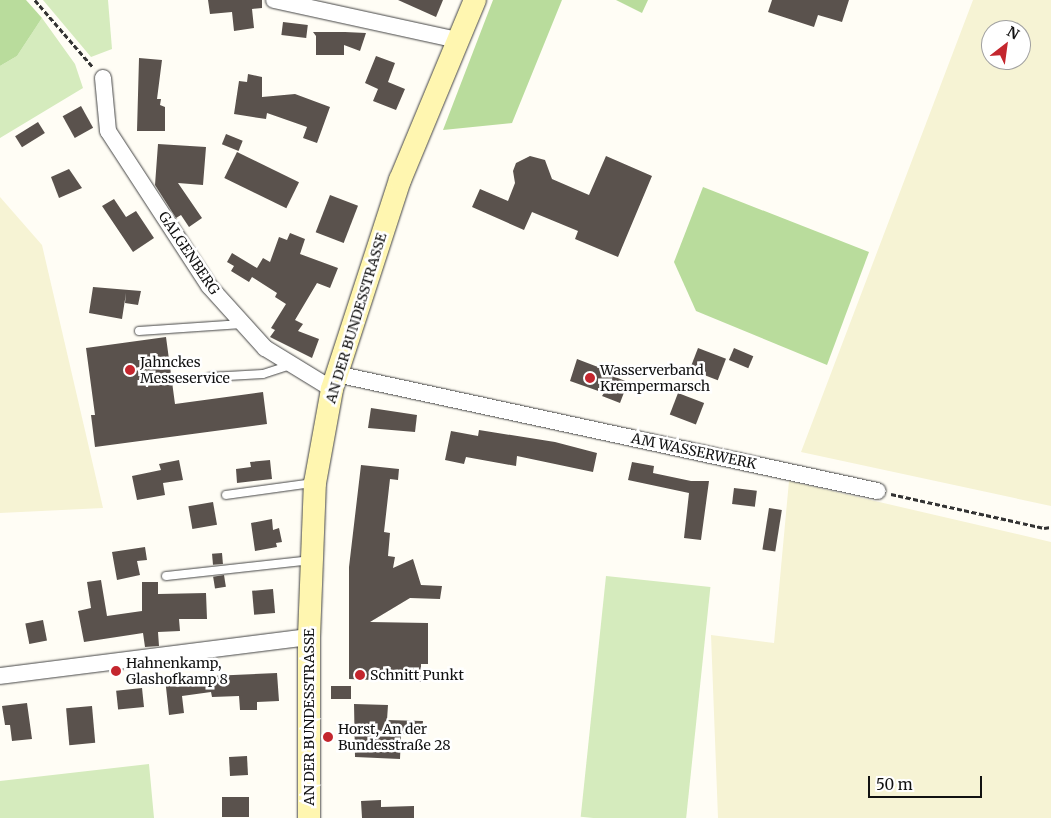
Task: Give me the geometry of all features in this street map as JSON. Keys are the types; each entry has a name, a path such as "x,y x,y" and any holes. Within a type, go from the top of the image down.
{"main road":[{"name":"AN DER BUNDESSTRASSE","path":"309,818 309,637 315,483 334,381 400,180 475,1"}],"street":[{"path":"274,0 458,40"},
{"name":"GALGENBERG","path":"104,78 108,131 209,286 266,348 291,365 334,381"},
{"name":"AM WASSERWERK","path":"334,381 877,491"},
{"path":"0,676 309,637"}],"lane":[{"path":"139,331 244,324"},
{"path":"210,377 263,374 291,365"},
{"path":"226,495 315,483"},
{"path":"166,576 312,560"}],"path":[{"path":"35,0 104,78"},
{"path":"877,491 1044,528 1051,527"}],"shaded area":[{"path":"973,0 1051,0 1051,506 801,452"},
{"path":"0,197 42,245 103,508 0,513"},
{"path":"789,481 1051,542 1051,818 718,818 711,635 774,643"}],"green space":[{"path":"0,0 26,0 42,18 17,56 0,66"},
{"path":"43,0 108,0 112,49 91,57"},
{"path":"493,0 562,0 512,123 443,130"},
{"path":"616,0 648,0 642,13"},
{"path":"42,18 75,64 83,88 0,138 0,66 17,56"},
{"path":"703,187 869,252 827,365 696,311 674,262"},
{"path":"606,576 710,587 686,818 581,817"},
{"path":"149,764 154,818 0,818 0,781"}],"building":[{"path":"208,0 262,0 262,8 252,9 254,28 234,31 232,12 210,14"},
{"path":"398,0 443,0 436,17"},
{"path":"772,0 849,0 842,22 818,15 814,27 768,12"},
{"path":"283,22 308,25 306,38 281,35"},
{"path":"313,32 366,33 360,51 344,45 344,55 316,55 316,36"},
{"path":"376,56 395,63 388,82 405,89 396,110 373,101 378,89 365,83"},
{"path":"139,58 162,60 157,99 161,99 160,105 165,107 165,131 137,131"},
{"path":"248,74 262,77 262,97 295,94 330,107 317,143 303,138 307,127 267,113 266,119 234,114 239,81 247,82"},
{"path":"81,106 93,128 75,138 63,116"},
{"path":"38,122 45,133 22,147 15,136"},
{"path":"226,134 243,141 239,151 222,144"},
{"path":"158,144 206,147 203,185 178,183 202,218 189,227 181,215 176,218 155,185"},
{"path":"237,152 299,182 286,208 224,178"},
{"path":"530,156 545,160 552,179 589,195 606,156 652,176 618,257 575,239 578,231 532,212 524,230 472,207 480,189 508,201 515,183 513,171 516,163"},
{"path":"69,169 82,188 59,198 51,177"},
{"path":"330,195 358,206 344,243 316,232"},
{"path":"114,199 126,217 136,211 154,238 133,252 102,206"},
{"path":"290,233 305,239 300,254 338,268 330,288 317,283 295,320 303,324 298,331 319,339 312,358 270,337 275,330 271,328 286,304 275,297 277,293 252,277 249,282 231,271 234,266 227,262 232,253 257,268 263,258 270,262 279,237 287,240"},
{"path":"93,287 141,291 138,305 125,303 126,293 122,319 89,313"},
{"name":"Jahnckes Messeservice","path":"166,337 175,404 263,392 267,424 95,447 91,415 95,415 86,348"},
{"path":"698,348 726,359 718,380 690,369"},
{"path":"734,348 753,356 748,368 729,360"},
{"name":"Wasserverband Krempermarsch","path":"577,359 611,372 610,375 628,382 620,403 602,396 604,393 570,381"},
{"path":"678,393 704,403 696,425 670,414"},
{"path":"371,408 417,415 415,432 368,428"},
{"path":"479,430 555,442 597,453 593,472 517,456 516,466 466,457 464,464 445,460 451,431 478,436"},
{"path":"179,460 183,480 163,483 165,495 137,500 132,476 161,470 159,464"},
{"path":"270,460 272,479 237,483 236,469 251,467 250,462"},
{"path":"632,462 654,466 653,473 691,481 709,481 701,540 684,538 689,493 628,480"},
{"path":"361,465 399,469 398,480 390,479 384,532 390,533 388,556 395,557 393,568 413,559 421,585 442,586 440,599 410,598 370,622 428,623 428,664 421,664 421,682 349,679 349,567"},
{"path":"734,488 757,491 755,507 732,504"},
{"path":"213,502 217,525 192,529 188,506"},
{"path":"769,508 782,510 775,552 762,549"},
{"path":"272,519 273,530 279,528 282,542 276,543 277,547 255,551 251,523"},
{"path":"145,547 147,560 137,561 140,575 117,580 112,552"},
{"path":"222,553 223,564 213,565 212,554"},
{"path":"224,575 226,587 215,589 213,577"},
{"path":"101,580 107,616 142,611 142,582 158,582 158,594 206,593 207,619 179,619 180,631 158,632 159,646 145,647 143,633 84,642 78,611 91,608 87,582"},
{"path":"273,589 275,613 254,615 252,591"},
{"path":"43,620 47,641 29,644 25,623"},
{"path":"277,673 279,701 257,702 257,710 240,710 239,696 212,697 211,692 182,696 184,713 169,715 165,678"},
{"path":"331,686 351,686 351,699 331,699"},
{"path":"142,688 144,707 118,710 116,691"},
{"path":"27,703 32,739 12,741 10,725 5,725 2,706"},
{"path":"354,704 388,705 387,720 423,721 422,735 401,734 400,759 355,757"},
{"path":"92,706 95,743 69,745 66,708"},
{"path":"247,756 248,775 230,776 229,757"},
{"path":"222,797 249,797 249,817 222,817"},
{"path":"381,800 381,807 414,806 414,818 362,818 361,801"}],"place":[{"name":"Jahnckes Messeservice","path":"130,370"},
{"name":"Wasserverband Krempermarsch","path":"590,378"},
{"name":"Hahnenkamp, Glashofkamp 8","path":"116,671"},
{"name":"Schnitt Punkt","path":"360,675"},
{"name":"Horst, An der Bundesstraße 28","path":"328,737"}]}
